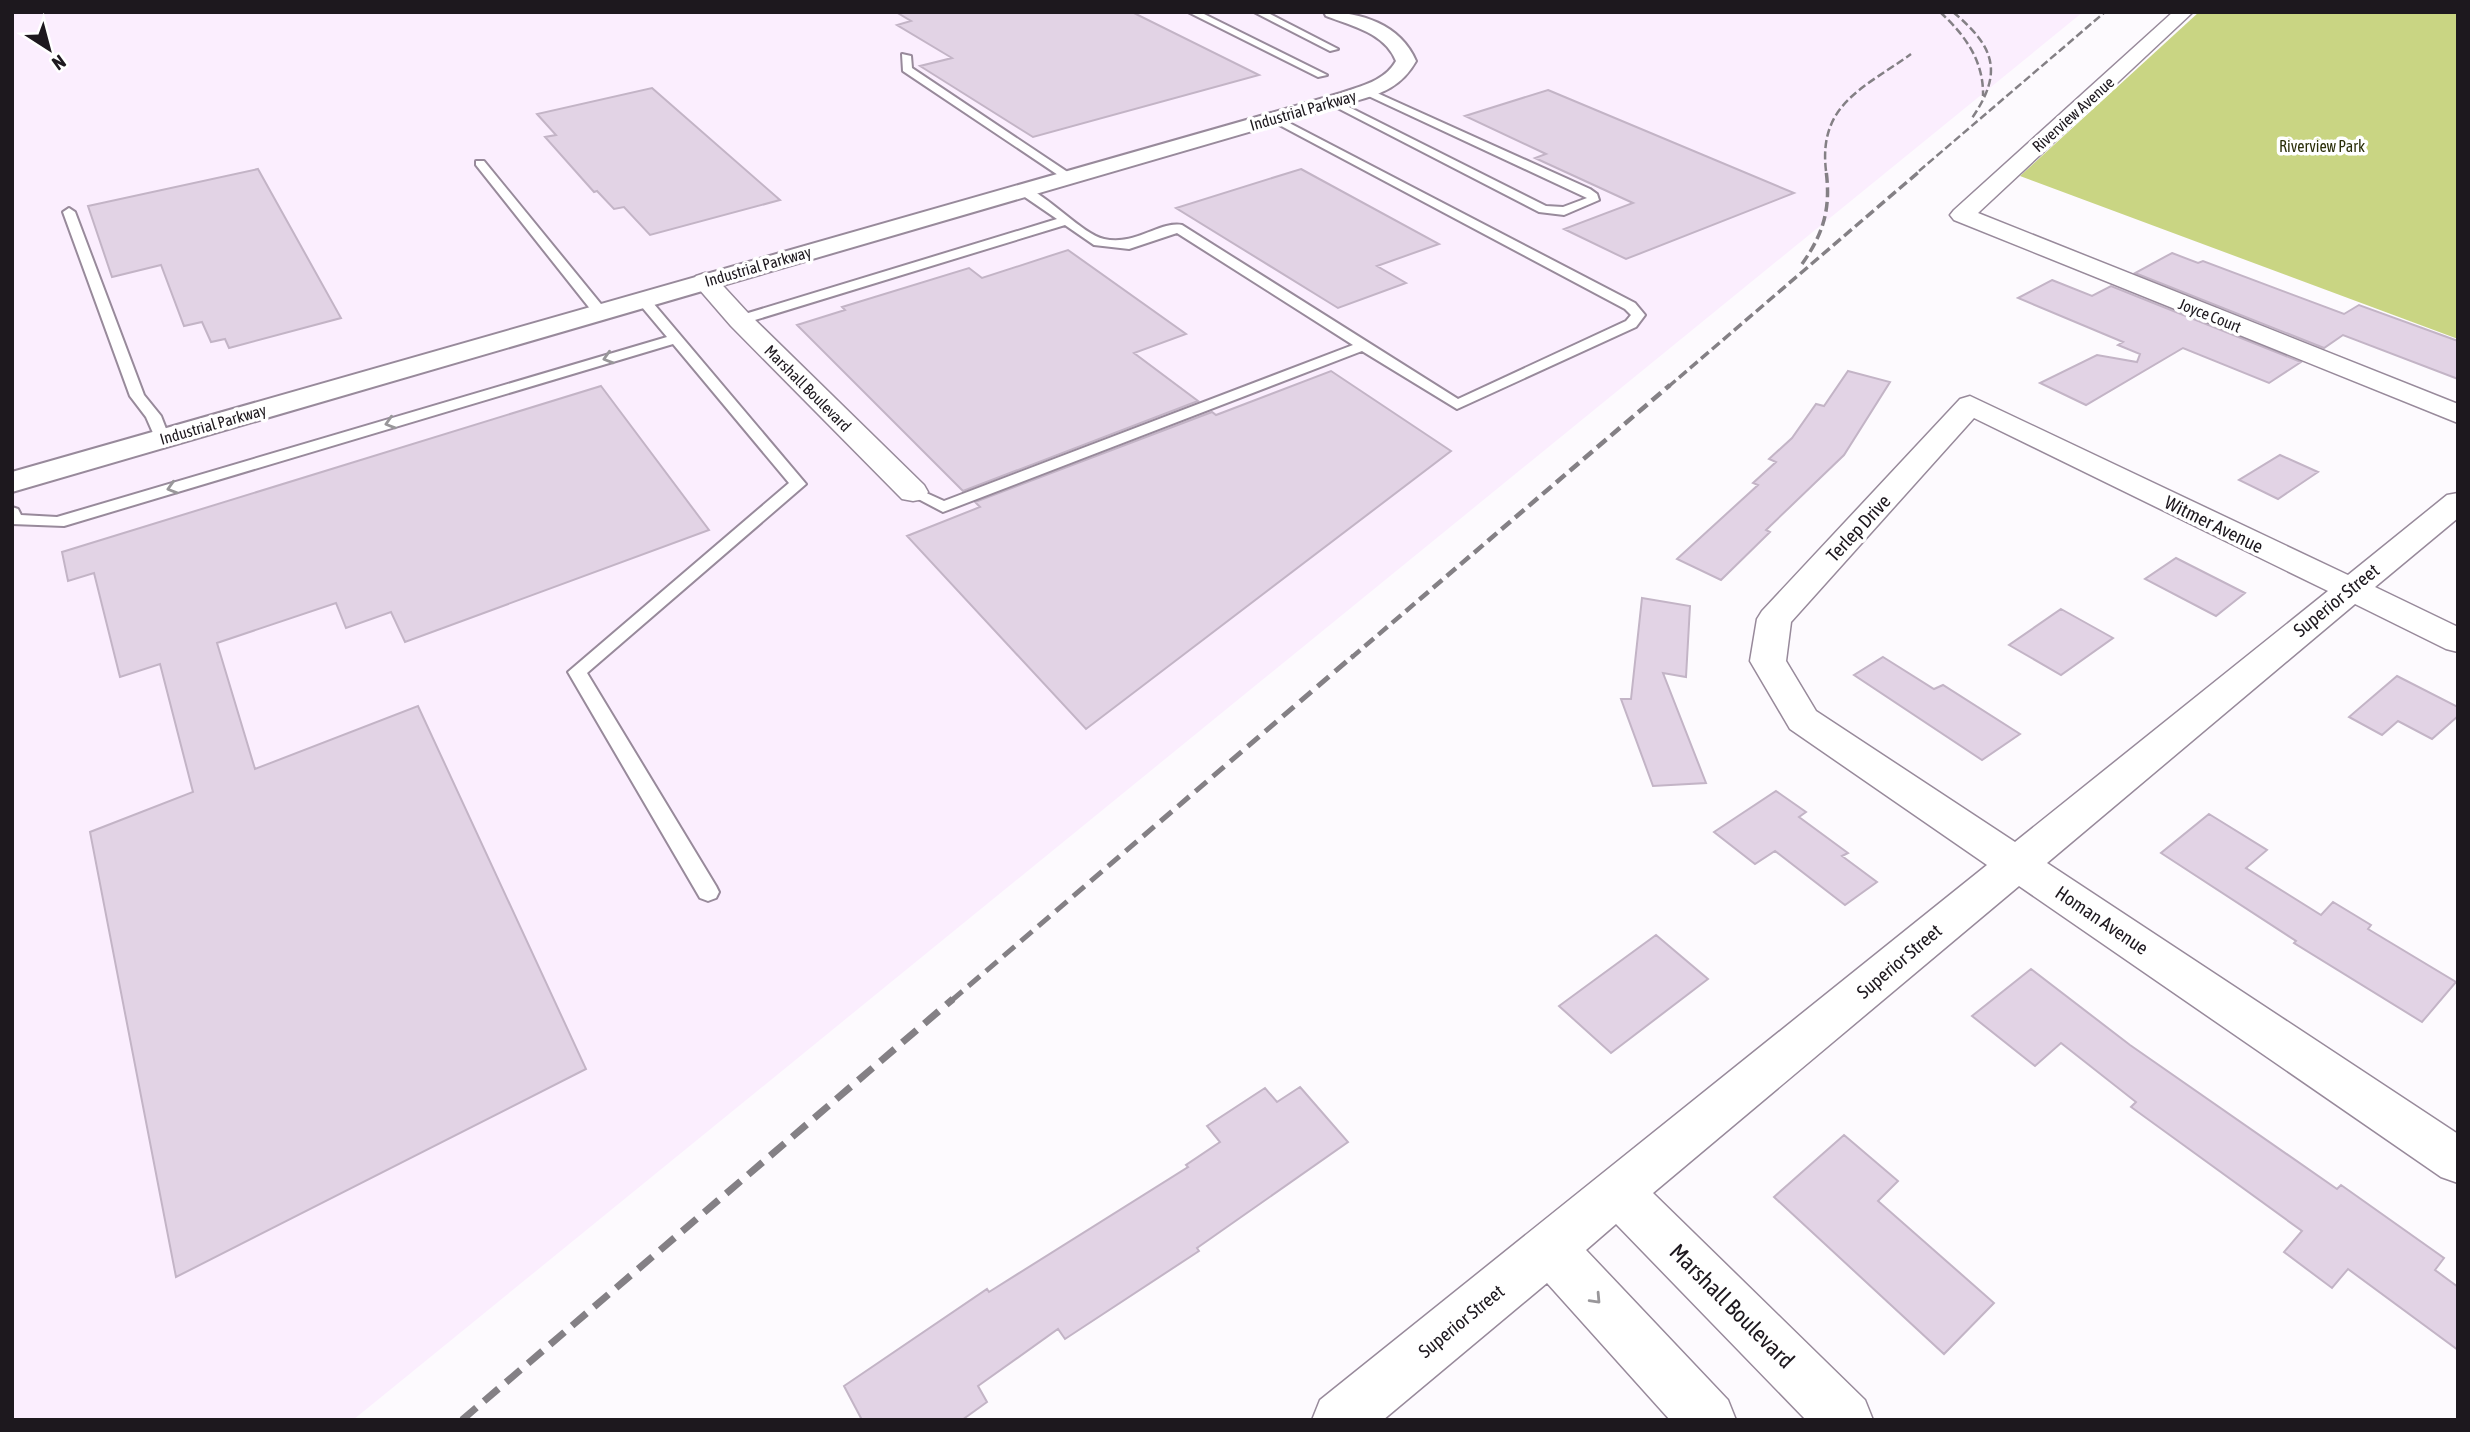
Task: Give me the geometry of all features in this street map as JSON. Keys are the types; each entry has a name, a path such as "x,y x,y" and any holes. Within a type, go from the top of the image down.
{"street":[{"name":"Industrial Parkway","path":"12,482 1331,102 1385,84 1402,71 1406,61 1401,47 1384,34 1333,12"},
{"name":"Riverview Avenue","path":"1962,215 2184,12"},
{"name":"Joyce Court","path":"1962,215 2458,414"},
{"name":"Marshall Boulevard","path":"705,281 740,320 913,492"},
{"name":"Witmer Avenue","path":"1970,405 2458,641"},
{"name":"Terlep Drive","path":"1768,661 1774,619 1970,405"},
{"name":"Superior Street","path":"1340,1420 2458,502"},
{"name":"Homan Avenue","path":"1768,661 1802,720 2458,1161"},
{"name":"Marshall Boulevard","path":"1619,1193 1845,1420"},
{"path":"1549,1249 1708,1420"}],"lane":[{"path":"1192,12 1322,75"},
{"path":"1258,12 1334,49"},
{"path":"906,56 907,69 1068,177"},
{"path":"1331,102 1543,209 1564,211 1593,200 1586,192 1366,91"},
{"path":"1023,190 1098,242 1129,245 1178,229 1457,405 1631,324 1638,315 1630,306 1273,118"},
{"path":"480,163 600,312"},
{"path":"69,212 137,396 153,416 162,439"},
{"path":"740,320 1067,220"},
{"path":"643,300 798,484 577,672 708,892"},
{"path":"12,512 15,520 58,522 674,339"},
{"path":"913,492 943,507 1363,346"}],"shaded area":[{"path":"12,12 2083,12 353,1420 12,1420"}],"green space":[{"name":"Riverview Park","path":"2199,12 2458,12 2458,339 2020,176"}],"building":[{"path":"896,12 1132,12 1259,75 1033,137 920,66 952,58 897,25 911,21"},
{"path":"652,88 780,200 650,235 624,207 614,209 597,191 594,192 545,137 556,135 537,114"},
{"path":"1548,90 1794,193 1626,259 1564,229 1633,203 1535,158 1546,154 1465,116"},
{"path":"258,169 341,318 229,348 225,339 211,342 202,322 184,326 161,265 112,277 88,206"},
{"path":"1301,169 1439,244 1377,266 1406,283 1338,308 1176,208"},
{"path":"1068,250 1186,334 1134,353 1198,401 963,491 797,325 845,310 842,307 969,268 982,278"},
{"path":"2172,253 2198,263 2203,261 2344,314 2359,305 2458,341 2458,379 2343,335 2324,348 2135,273"},
{"path":"2052,280 2092,296 2111,286 2301,362 2269,383 2183,348 2086,405 2040,383 2097,355 2137,362 2140,354 2118,345 2123,342 2018,298"},
{"path":"1331,371 1451,451 1086,729 907,536 980,507 975,502 1212,412 1216,415"},
{"path":"1848,371 1890,382 1844,455 1766,530 1770,532 1721,580 1677,559 1758,485 1753,483 1776,462 1769,459 1792,438 1816,404 1824,406"},
{"path":"601,386 709,530 405,642 391,612 346,628 336,603 217,643 255,769 418,706 586,1069 176,1277 90,832 193,792 160,664 120,677 94,573 68,581 62,552"},
{"path":"2280,455 2318,472 2278,499 2239,480"},
{"path":"2176,558 2245,593 2216,616 2145,579"},
{"path":"1642,598 1690,606 1686,677 1663,673 1706,783 1653,786 1621,699 1631,699"},
{"path":"2061,609 2113,638 2061,675 2009,645"},
{"path":"1883,657 1934,689 1943,685 2020,734 1982,760 1854,675"},
{"path":"2397,676 2458,707 2458,716 2432,739 2398,721 2382,735 2349,717"},
{"path":"1776,791 1806,812 1799,817 1848,853 1842,856 1877,882 1845,905 1775,851 1755,864 1714,832"},
{"path":"2209,814 2267,850 2246,868 2321,915 2333,902 2371,925 2368,929 2456,982 2422,1022 2294,943 2296,941 2161,853"},
{"path":"1656,935 1708,979 1611,1053 1559,1006"},
{"path":"2031,969 2130,1045 2337,1189 2341,1185 2444,1258 2435,1270 2458,1287 2458,1350 2348,1269 2332,1288 2284,1252 2302,1231 2131,1107 2136,1102 2061,1043 2035,1066 1972,1016"},
{"path":"1300,1087 1348,1142 1197,1248 1199,1251 1065,1339 1058,1329 978,1386 987,1402 962,1420 862,1420 844,1386 987,1289 989,1292 1188,1167 1186,1165 1220,1142 1207,1126 1265,1088 1277,1102"},
{"path":"1844,1135 1898,1181 1878,1201 1994,1303 1944,1354 1774,1197"}],"railway":[{"path":"1940,12 1965,39 1971,50 1980,71 1983,96"},
{"path":"1953,12 1978,36 1990,61 1988,87 1972,118"},
{"path":"1919,171 2105,12"},
{"path":"1826,171 1825,148 1829,129 1837,114 1861,88 1911,54"},
{"path":"1802,264 1816,242 1824,220 1826,170"},
{"path":"1668,387 1921,170"},
{"path":"1351,658 1670,385"},
{"path":"951,1001 1353,656"},
{"path":"462,1420 953,999"}]}
